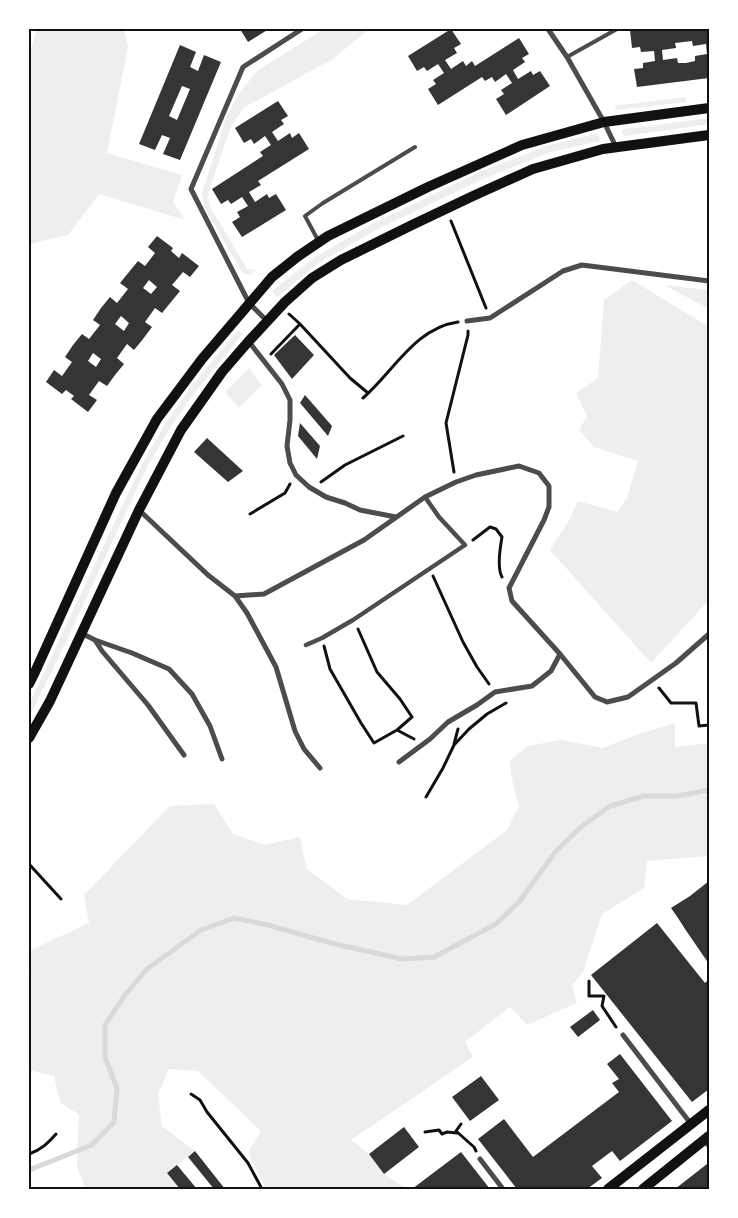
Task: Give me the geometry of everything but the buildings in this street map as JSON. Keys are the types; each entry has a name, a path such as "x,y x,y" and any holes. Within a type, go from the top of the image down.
{"main road":[{"path":"29,684 116,493 157,420 202,359 272,277 328,236 428,187 522,146 604,122 709,108"},
{"path":"29,738 50,701 139,510 181,430 222,372 285,302 312,278 341,260 447,208 533,169 603,149 709,135"},
{"path":"608,1189 709,1110"},
{"path":"643,1189 708,1141"}],"street":[{"path":"267,321 249,303 191,189 243,67 302,29"},
{"path":"548,29 567,57 617,148"},
{"path":"467,321 490,318 563,271 582,265 709,281"},
{"path":"248,342 282,384 290,400 287,446 290,463 296,475 326,497 346,503 360,510 396,517"},
{"path":"235,596 264,594 364,540 425,497 456,482 476,475 519,466 539,473 549,486 549,507 509,588 512,601 560,654 595,697 607,702 628,697 676,663 709,634"},
{"path":"306,645 353,620 465,545 439,517 425,497"},
{"path":"139,510 208,575 235,596 247,613 276,667 295,731 304,749 320,768"},
{"path":"81,633 169,669 192,694 210,726 222,759"},
{"path":"95,640 102,651 148,705 184,755"},
{"path":"399,762 448,722 495,692 532,686 552,671 560,654"},
{"path":"622,1036 691,1124"},
{"path":"480,1159 503,1189"}],"lane":[{"path":"567,57 618,29"},
{"path":"319,242 304,216 415,147"}],"path":[{"path":"447,208 452,225 490,318"},
{"path":"363,398 414,344 433,330 447,324 467,321 468,335 446,423 456,482"},
{"path":"300,324 350,378 368,393"},
{"path":"313,489 345,465 402,436"},
{"path":"250,514 285,493 296,475"},
{"path":"465,545 490,527 496,529 502,537 500,572 509,588"},
{"path":"430,569 463,642 477,667 495,692"},
{"path":"322,638 330,669 374,743 397,730 412,717 400,699 377,672 353,620"},
{"path":"652,680 671,703 696,703 699,726 709,725"},
{"path":"426,797 454,745 487,714 510,700"},
{"path":"397,730 423,744"},
{"path":"29,864 61,899"},
{"path":"589,981 589,996 604,996 602,1006 622,1036"},
{"path":"190,1094 200,1100 207,1112 248,1163 262,1189"},
{"path":"458,1133 456,1131 461,1124"},
{"path":"425,1132 439,1130 442,1134 447,1132 458,1133 474,1147 480,1159"},
{"path":"29,1154 42,1148 56,1134"}],"shaded area":[{"path":"37,29 124,29 128,47 107,153 182,175 173,202 185,220 99,194 68,235 29,244 29,55"},
{"path":"324,29 369,29 333,59 243,108 230,129 207,197 211,208 247,269 257,270 248,275 242,272 205,209 202,193 226,118 238,95 257,71"},
{"path":"685,97 687,102 617,110 614,106"},
{"path":"709,118 709,124 626,136 622,132 625,129"},
{"path":"598,133 600,141 551,152 485,178 376,230 319,263 277,297 272,291 315,257 372,224 482,171 549,145"},
{"path":"632,280 709,327 709,600 651,663 550,550 568,522 578,501 617,512 627,498 638,461 594,447 579,430 587,416 576,393 598,378 604,300"},
{"path":"664,285 709,290 709,309"},
{"path":"238,330 243,334 195,392 172,425 147,467 29,718 29,704 142,464 167,421 190,388"},
{"path":"249,368 262,385 239,408 225,392"},
{"path":"675,723 675,747 709,743 709,856 647,861 644,888 602,914 583,972 572,985 577,1003 527,1025 510,1007 465,1042 473,1057 351,1140 369,1154 384,1174 407,1189 266,1189 248,1153 261,1131 198,1071 169,1069 158,1094 162,1126 195,1151 167,1173 180,1189 86,1189 77,1167 79,1115 60,1102 54,1076 29,1070 29,972 32,970 29,964 29,951 89,923 84,895 170,806 214,804 233,834 265,845 300,837 306,868 347,899 407,905 507,830 519,807 512,780 510,760 528,746 561,740 603,748"}],"waterway":[{"path":"29,1170 92,1145 114,1122 117,1088 105,1057 105,1025 125,995 147,969 201,930 234,918 402,959 434,957 496,924 519,902 556,851 581,827 610,806 644,796 677,796 709,790"}]}
